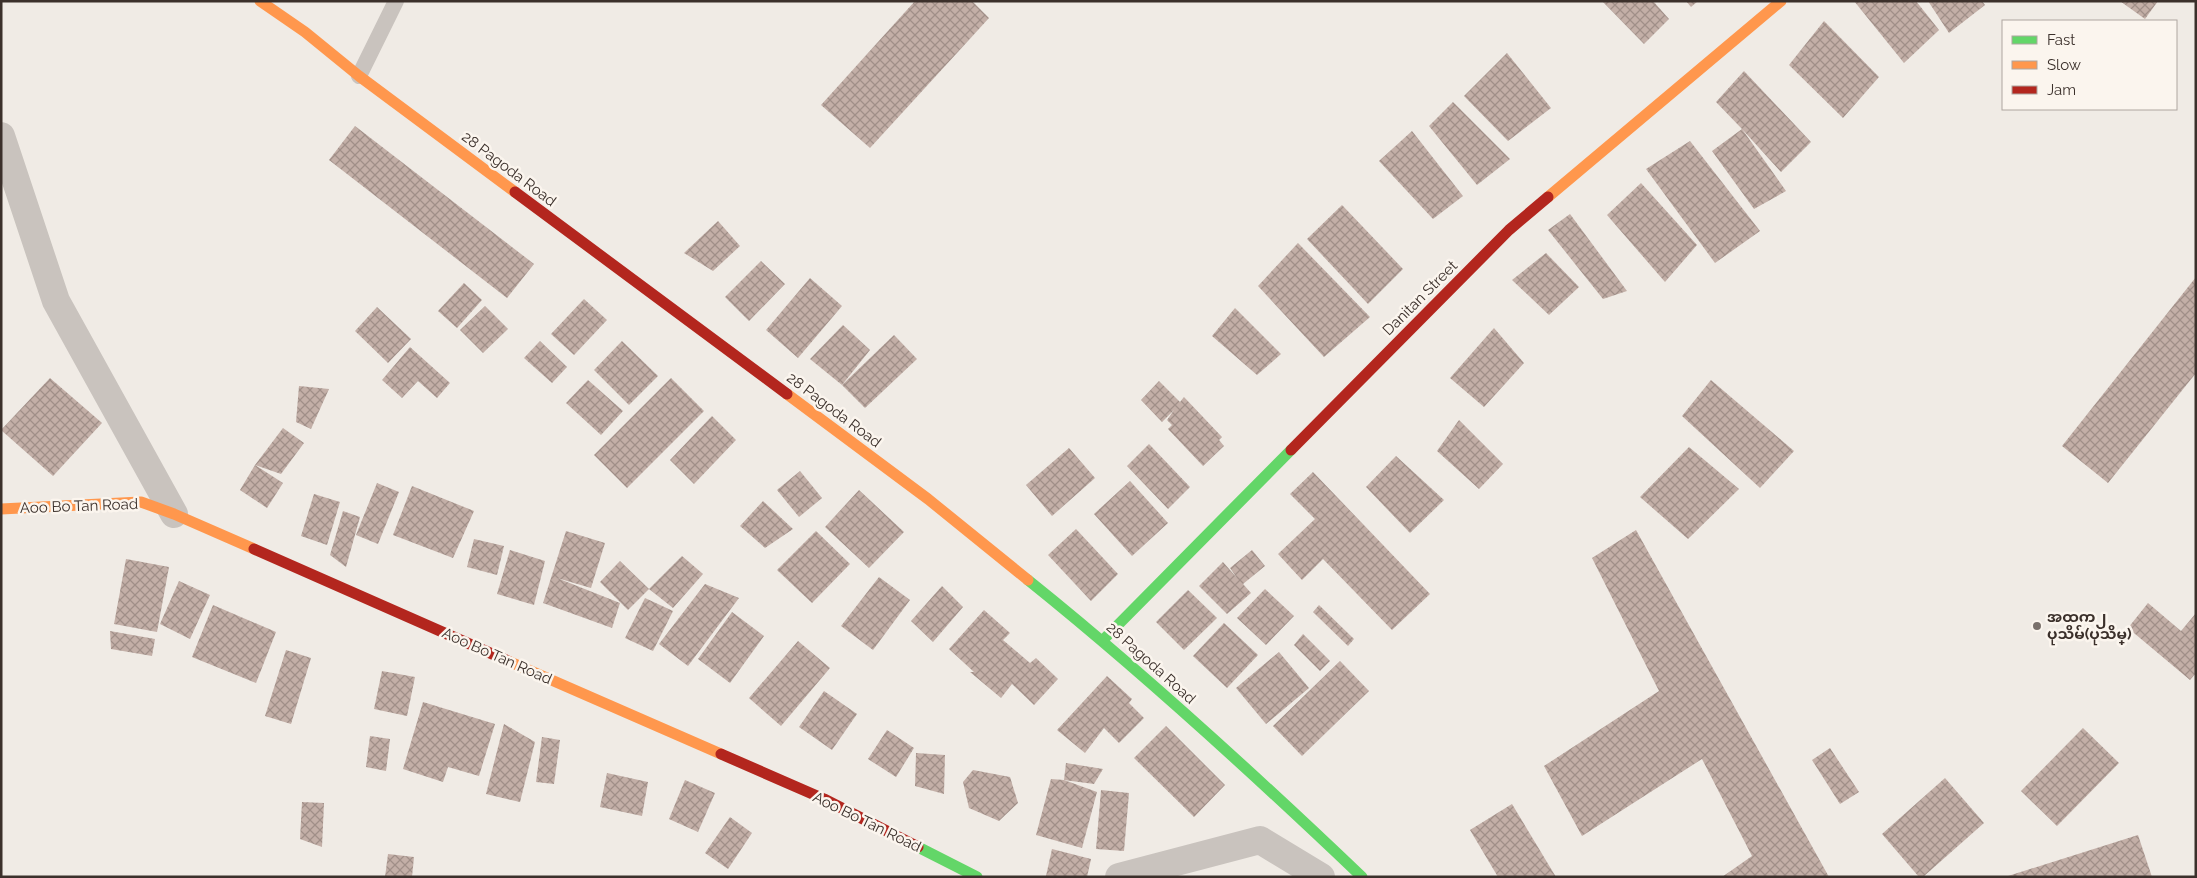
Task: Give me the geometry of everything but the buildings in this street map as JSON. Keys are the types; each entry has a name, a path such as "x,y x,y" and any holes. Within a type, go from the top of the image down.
{"street":[{"name":"28 Pagoda Road","path":"260,1 305,32 359,76 928,499 1103,640 1276,796 1362,877"},
{"name":"Danitan Street","path":"1103,640 1509,230 1781,1"},
{"path":"1,136 56,301 174,514"},
{"name":"Aoo Bo Tan Road","path":"1,509 141,502 174,514 824,799 977,877"},
{"path":"1119,877 1260,840 1321,877"}],"lane":[{"path":"359,76 396,1"}],"traffic: fast":[{"path":"1103,640 1291,450"},
{"path":"1028,580 1114,651 1198,725 1362,877"},
{"path":"918,847 977,877"}],"traffic: slow":[{"path":"260,1 305,32 359,76 515,192"},
{"path":"1548,197 1781,1"},
{"path":"787,394 928,499 1028,580"},
{"path":"1,509 141,502 174,514 254,549"},
{"path":"508,661 721,754"}],"traffic: jam":[{"path":"515,192 787,394"},
{"path":"1291,450 1509,230 1548,197"},
{"path":"254,549 508,661"},
{"path":"721,754 824,799 918,847"}],"place":[{"name":"အထက၂ ပုသိမ်(ပုသိမ္)","path":"2037,626"}]}
